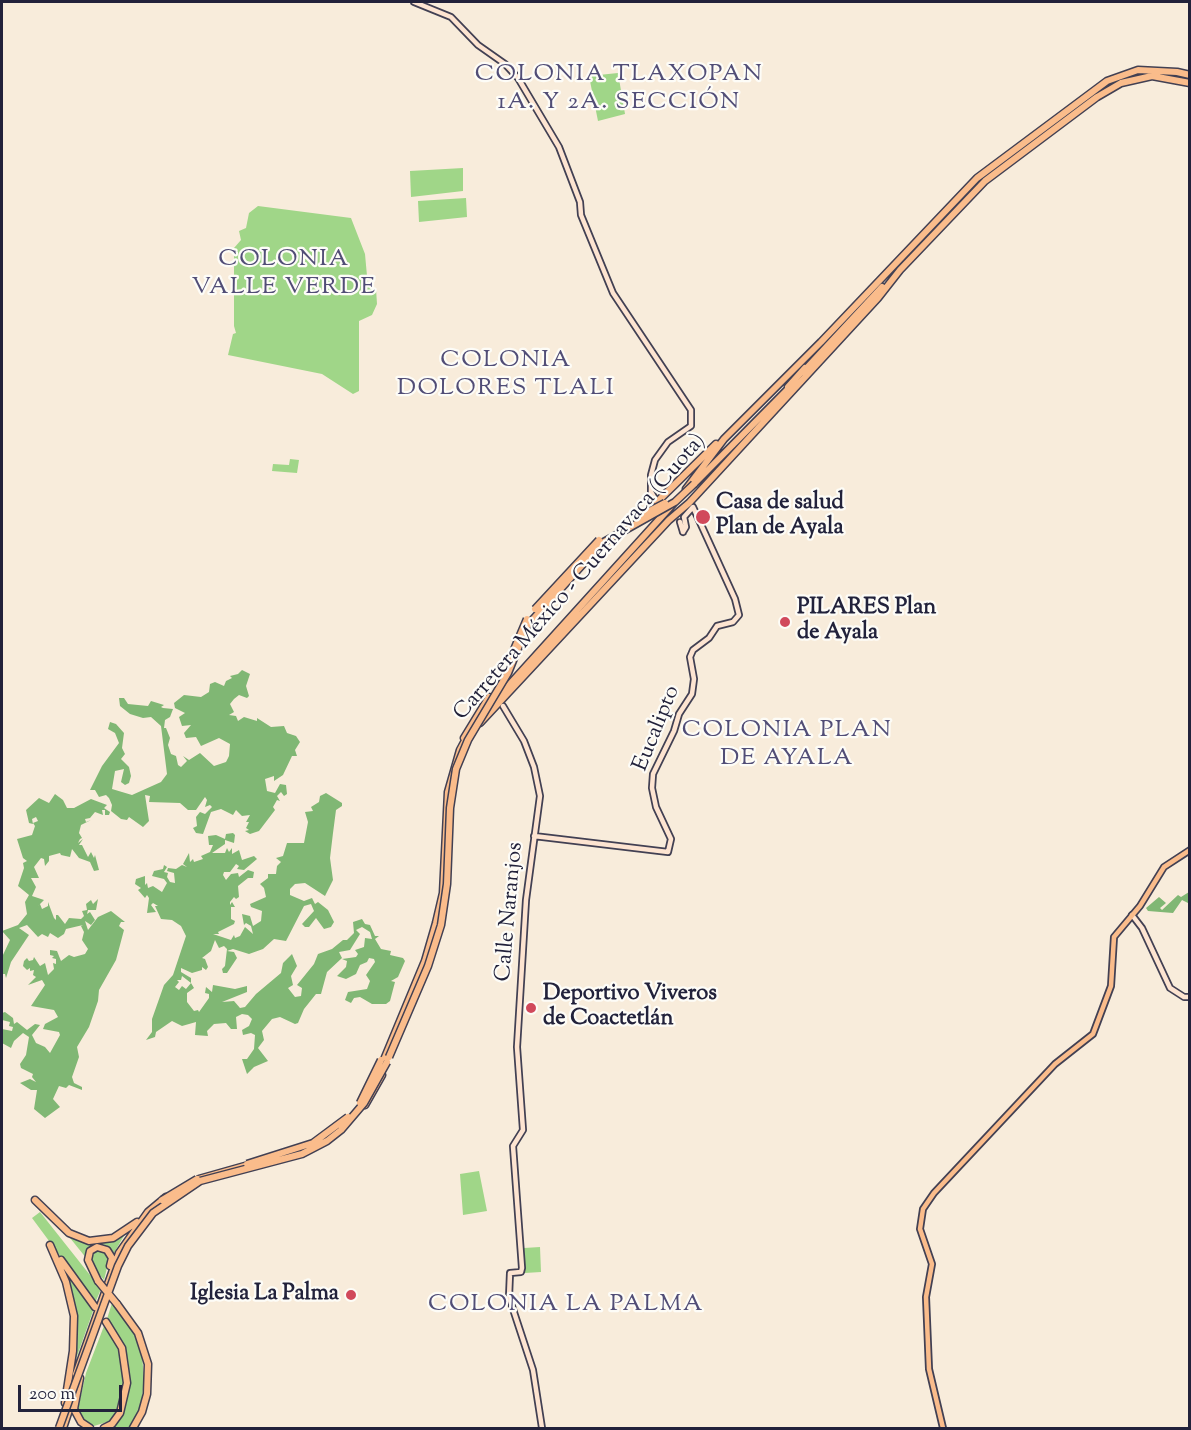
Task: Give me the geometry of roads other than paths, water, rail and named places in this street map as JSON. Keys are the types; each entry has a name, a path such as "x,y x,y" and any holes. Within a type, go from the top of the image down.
{"highway":[{"name":"Carretera México - Cuernavaca (Cuota)","path":"59,1428 65,1403 108,1284 126,1241 148,1212 178,1189 198,1179 305,1148 332,1131 362,1103 374,1083 391,1044 431,943 443,892 448,792 460,750 466,737 501,693 683,493 724,439 821,342 965,189 1107,81 1138,70 1190,75"},
{"name":"Carretera México - Cuernavaca (Cuota)","path":"59,1428 125,1255 138,1232 155,1213 173,1198 199,1183 314,1149 345,1127 372,1096 404,1027 436,946 447,894 453,789 465,751 475,730 669,520 689,503 878,298 900,270 985,181 1105,91 1128,80 1152,76 1190,83"},
{"path":"674,500 789,388 900,270"},
{"path":"59,1428 118,1266 128,1246 153,1213 169,1200 200,1182 296,1156 316,1148 341,1130 373,1090 436,943 447,884 452,788 456,769 468,740 508,673 533,617 602,543 674,500 725,451 812,359 821,342"},
{"path":"742,421 754,421"},
{"path":"658,503 724,439"},
{"path":"35,1200 69,1233 89,1241 105,1240 119,1235 148,1212"},
{"path":"65,1403 74,1351 74,1316 66,1282 50,1245 95,1307"},
{"path":"108,1284 112,1258 107,1250 99,1246 92,1249 88,1256 98,1281 138,1333 148,1364 147,1394 142,1412 133,1428"},
{"path":"104,1428 112,1424 120,1413 127,1383 122,1348 106,1322"},
{"path":"80,1378 74,1409 81,1422 90,1428"}],"main road":[{"path":"943,1428 927,1357 926,1297 932,1264 920,1229 923,1209 934,1193 1055,1064 1093,1034 1111,986 1112,941 1140,906 1164,867 1190,850"}],"street":[{"path":"414,2 428,10 451,17 477,45 505,64 518,78 559,147 580,202 585,225 613,293 691,410 691,426 668,442 655,460 651,475 651,492 658,503"},
{"name":"Eucalipto","path":"534,836 666,853 671,839 656,807 652,778 679,714 692,694 694,679 690,657 693,650 709,638 717,626 733,622 739,615 732,592 693,507 684,517 686,527 683,532 680,522"},
{"name":"Calle Naranjos","path":"503,706 521,735 536,773 540,801 526,900 517,1047 523,1130 513,1146 522,1268 521,1272 510,1273 509,1297 533,1370 542,1428"},
{"path":"1132,915 1142,928 1170,988 1184,997 1190,997"}],"place":[{"name":"Casa de salud Plan de Ayala","path":"703,517"},
{"name":"PILARES Plan de Ayala","path":"785,622"},
{"name":"Deportivo Viveros de Coactetlán","path":"531,1008"},
{"name":"Iglesia La Palma","path":"351,1295"}],"district":[{"name":"COLONIA TLAXOPAN 1A. Y 2A. SECCIÓN","path":"619,90"},
{"name":"COLONIA VALLE VERDE","path":"284,275"},
{"name":"COLONIA DOLORES TLALI","path":"506,376"},
{"name":"COLONIA PLAN DE AYALA","path":"787,746"},
{"name":"COLONIA LA PALMA","path":"566,1306"}]}
